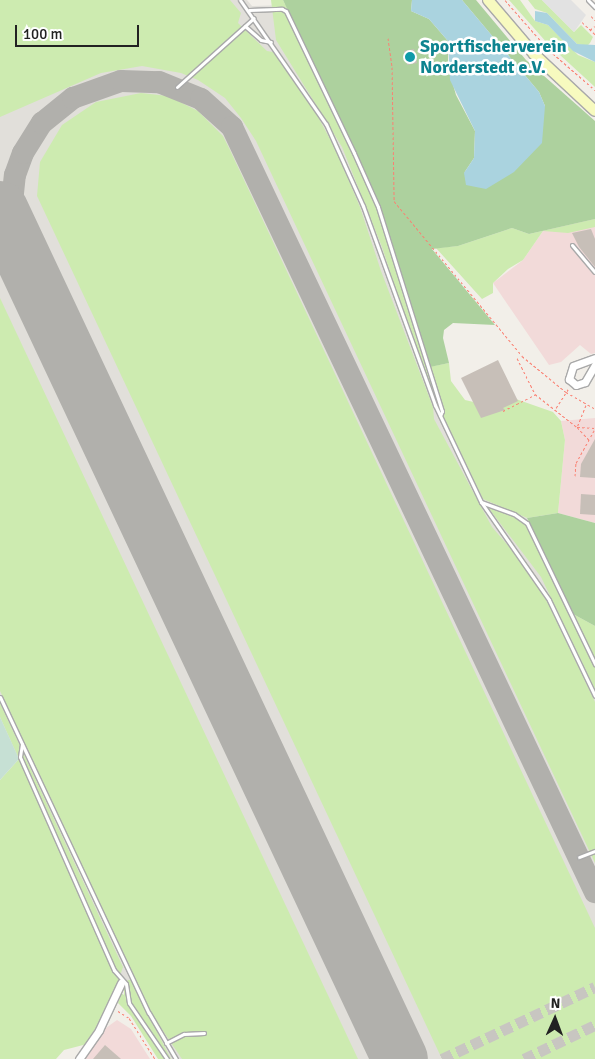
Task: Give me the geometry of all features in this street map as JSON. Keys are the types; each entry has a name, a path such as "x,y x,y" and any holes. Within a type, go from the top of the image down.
{"main road":[{"path":"488,0 534,54 595,111"},
{"path":"580,97 595,106"}],"street":[{"path":"595,358 573,366 569,379 576,385 586,382 595,365"},
{"path":"79,1059 110,1007 122,982"}],"lane":[{"path":"240,0 318,110 352,177 440,417 481,502 549,600 595,696"},
{"path":"245,6 246,0"},
{"path":"588,0 595,7"},
{"path":"248,10 282,9 286,12 354,153 378,207 442,411 440,417"},
{"path":"177,87 254,18"},
{"path":"245,26 261,40 271,42"},
{"path":"572,245 595,272"},
{"path":"481,502 514,514 527,523 595,664"},
{"path":"0,697 130,973 176,1059"},
{"path":"22,743 20,756 114,970 122,982 129,1003 167,1059"},
{"path":"579,857 595,851"},
{"path":"122,982 130,973"},
{"path":"166,1043 184,1034 204,1033"}],"path":[{"path":"505,0 549,50 595,90"},
{"path":"591,16 595,20"},
{"path":"582,22 595,34"},
{"path":"590,30 595,26"},
{"path":"388,38 392,67 392,194 398,207 522,356 566,392 595,409"},
{"path":"517,358 535,394 556,409 591,441"},
{"path":"556,409 569,388"},
{"path":"503,411 535,394"},
{"path":"577,427 587,404"},
{"path":"575,476 576,463 591,441 595,428 577,427"},
{"path":"110,1007 128,1018 155,1059"}],"shaded area":[{"path":"0,0 247,0 252,6 286,5 487,500 527,518 595,661 595,1059 165,1059 124,998 124,985 117,980 0,717"},
{"path":"542,0 571,0 586,15 574,32"},
{"path":"595,219 595,353 591,354 580,345 561,362 549,365 493,283 523,260 543,231"},
{"path":"595,418 595,523 558,513 565,440 561,421"},
{"path":"117,1020 131,1029 150,1059 82,1059 103,1030"}],"green space":[{"path":"0,0 230,0 241,13 238,23 267,51 273,52 311,104 336,150 360,207 381,271 433,407 434,419 492,527 524,564 547,601 595,702 595,863 256,141 241,118 225,98 198,80 181,73 142,66 101,73 0,117"},
{"path":"271,0 283,0 380,207 429,367 449,363 451,381 465,400 478,403 513,398 553,412 561,421 565,440 558,513 527,518 483,499 437,404 413,342 382,247 342,147 276,40"},
{"path":"283,0 412,0 411,11 429,19 448,41 448,67 456,95 475,131 474,158 464,173 545,106 539,92 462,0 476,0 526,60 595,121 595,219 529,234 512,228 458,246 432,249 495,325 453,323 444,330 443,338 449,363 430,367 380,207"},
{"path":"509,0 520,0 535,21 548,25 578,55 595,62 595,87 548,44"},
{"path":"528,0 542,0 574,32 581,25 593,37 590,43 587,46 577,44 547,13 535,9"},
{"path":"141,93 168,96 198,111 223,136 229,148 595,928 595,1059 442,1059 37,196 40,162 62,125 96,102"},
{"path":"595,219 595,227 568,233 543,231 523,260 508,269 493,283 493,293 482,299 436,248 458,246 512,228 529,234"},
{"path":"0,298 358,1059 182,1059 151,1013 0,691"},
{"path":"487,506 514,515 526,524 595,667 595,689 541,577"},
{"path":"558,513 595,523 595,626 573,614 527,518"},
{"path":"573,614 595,626 595,661"},
{"path":"0,703 123,967 109,1007 87,1044 64,1050 56,1059 0,1059 0,780 19,759 0,717"},
{"path":"0,717 19,759 0,780"},
{"path":"128,980 131,980 171,1059 158,1059 131,1016 118,1003 120,992 124,995 124,985"}],"water":[{"path":"412,0 462,0 539,92 545,106 542,143 514,172 486,189 466,185 464,173 474,158 475,131 450,80 448,41 429,19 411,11"},
{"path":"535,11 547,13 577,44 595,45 595,62 573,51 548,25 535,21"}],"building":[{"name":"Sportfischerverein Norderstedt e.V.","path":"414,49 417,63 407,65 404,51"},
{"path":"591,229 595,239 595,267 579,247 572,233"},
{"path":"498,360 518,401 503,408 505,410 481,418 461,378"},
{"path":"595,439 595,478 580,477 581,464"},
{"path":"581,494 595,495 595,515 580,514"},
{"path":"105,1045 121,1059 93,1059"}],"taxiway":[{"path":"21,254 11,212 15,175 23,153 42,123 73,98 121,81 159,82 201,99 232,127 595,892"}],"runway":[{"path":"0,209 400,1059"}],"tunnel":[{"path":"442,1059 595,987"},
{"path":"524,1059 595,1025"}],"place":[{"name":"Sportfischerverein Norderstedt e.V.","path":"410,57"}]}
